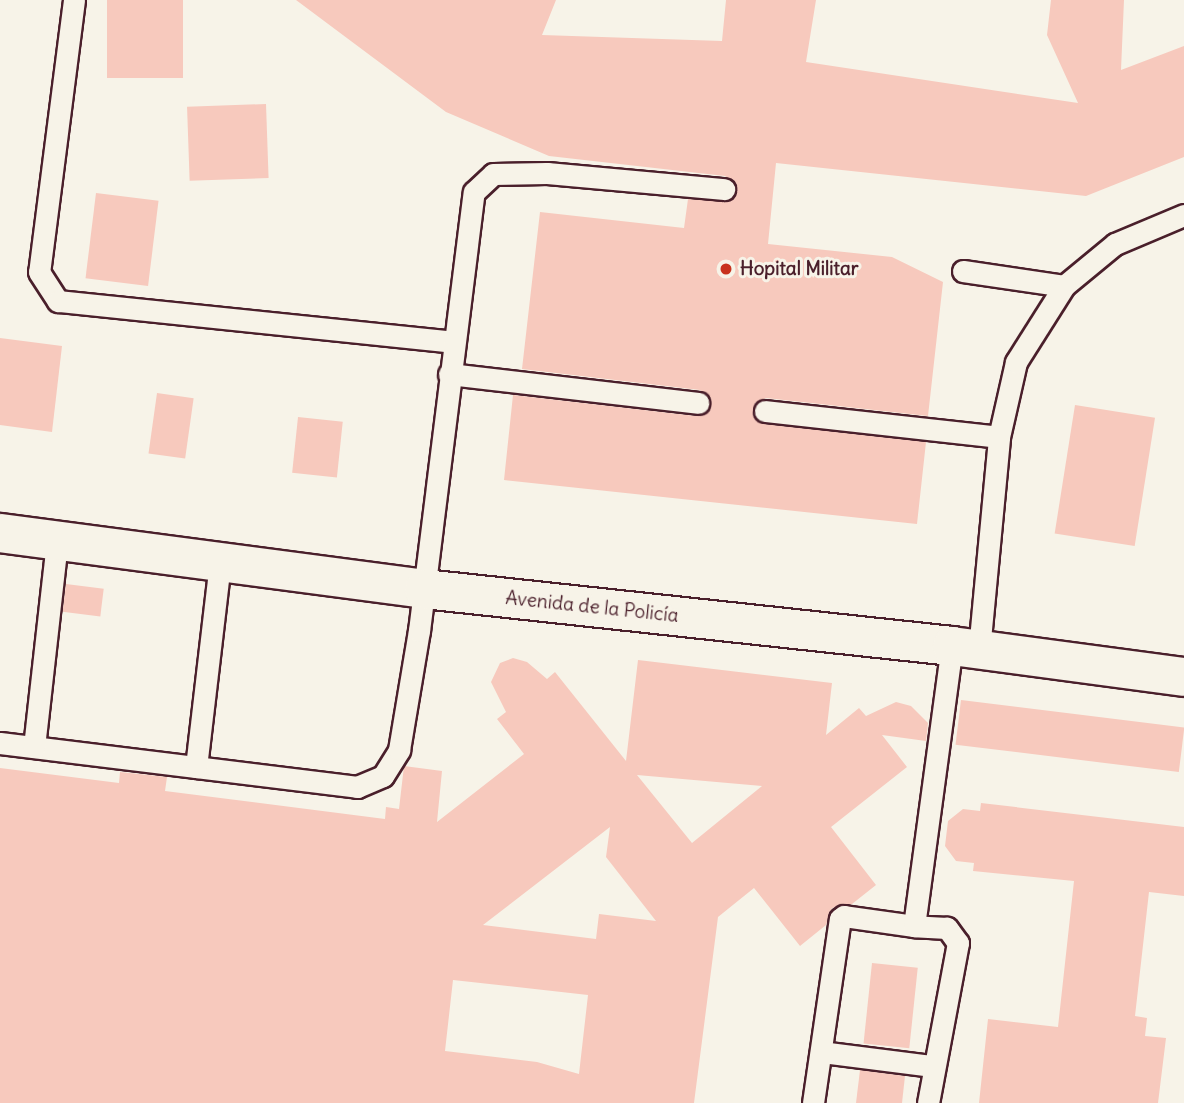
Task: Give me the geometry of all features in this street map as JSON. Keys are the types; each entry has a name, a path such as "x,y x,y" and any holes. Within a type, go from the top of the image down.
{"street":[{"name":"Avenida de la Policía","path":"0,533 424,589 965,648 1184,677"}],"lane":[{"path":"74,0 39,272 58,301 452,342"},
{"path":"0,743 357,787 383,776 399,750 424,589 452,342 474,192 493,174 547,173 724,189"},
{"path":"914,926 965,648 999,437 1016,362 1064,286 1115,244 1184,215"},
{"path":"963,271 1064,286"},
{"path":"449,374 698,403"},
{"path":"765,411 999,437"},
{"path":"34,747 57,541"},
{"path":"196,767 220,562"},
{"path":"813,1103 840,919 947,928 958,943 932,1066 928,1103"},
{"path":"821,1052 932,1066"}],"building":[{"path":"107,0 183,0 183,78 107,78"},
{"name":"Hopital Militar","path":"296,0 556,0 542,35 722,41 726,0 816,0 806,62 1078,103 1047,35 1051,0 1124,0 1121,70 1184,46 1184,157 1086,196 776,163 768,244 892,257 943,282 928,416 766,398 755,403 753,416 764,424 926,442 917,524 504,480 513,395 696,416 711,405 710,397 700,390 522,369 540,212 684,228 688,199 729,201 735,196 736,184 725,176 549,156 446,112"},
{"path":"266,104 269,178 190,181 187,107"},
{"path":"96,193 159,201 148,286 86,278"},
{"path":"0,338 62,346 52,432 0,425"},
{"path":"157,393 194,398 185,459 149,453"},
{"path":"1075,405 1155,418 1135,546 1055,533"},
{"path":"298,417 343,422 337,477 292,473"},
{"path":"66,584 104,589 100,616 63,612"},
{"path":"513,658 527,662 547,679 555,672 626,761 638,660 832,683 826,735 859,708 866,716 896,702 911,706 928,723 926,741 882,735 907,767 831,827 876,885 852,904 832,908 826,925 800,946 754,888 718,917 694,1103 0,1103 0,768 119,783 120,772 167,777 165,791 385,819 386,807 399,809 404,766 442,771 437,822 524,754 497,719 506,712 491,682 500,663","holes":["637,775 762,786 692,843","610,827 606,857 656,921 599,914 596,939 483,925","453,980 588,995 579,1074 537,1062 445,1051"]},
{"path":"961,700 1184,727 1179,772 956,745"},
{"path":"981,803 1184,827 1184,896 1149,892 1135,1016 1147,1018 1145,1036 1166,1038 1158,1103 979,1103 988,1019 1058,1027 1074,881 973,871 974,863 956,861 945,846 948,821 963,809 980,811"},
{"path":"872,963 918,968 909,1048 864,1044"},
{"path":"860,1070 905,1076 902,1103 856,1103"}],"place":[{"name":"Hopital Militar","path":"726,269"}]}
